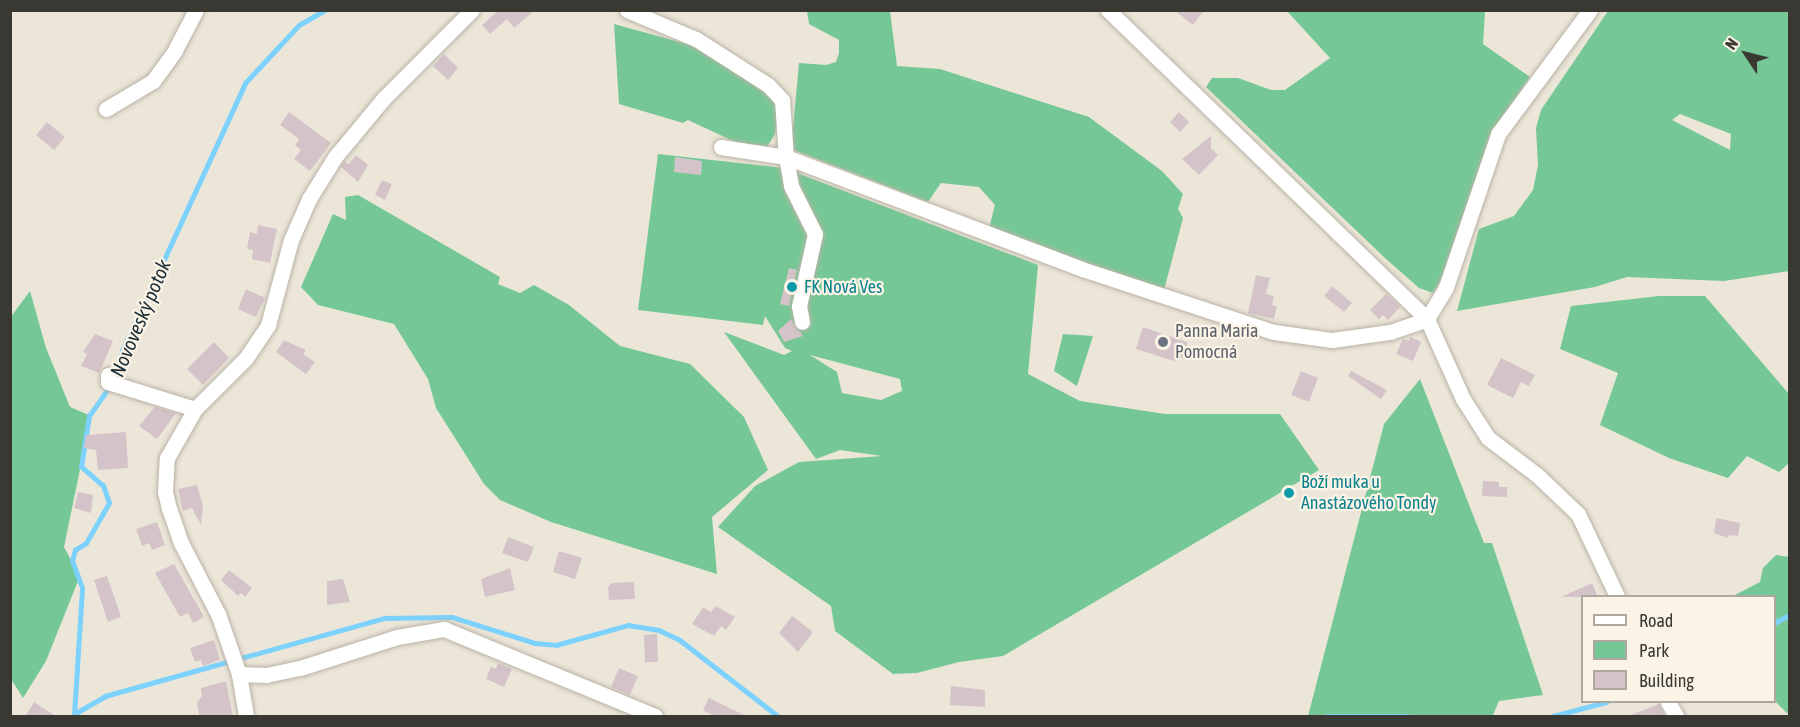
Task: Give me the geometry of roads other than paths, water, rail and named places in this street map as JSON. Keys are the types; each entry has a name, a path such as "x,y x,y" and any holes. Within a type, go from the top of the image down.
{"street":[{"path":"106,109 153,81 196,10"},
{"path":"246,717 239,674 218,614 181,543 165,492 167,458 195,409 246,358 268,325 291,240 309,199 335,157 384,98 472,10"},
{"path":"627,10 696,39 768,85 782,100 786,157 792,186 815,234 799,306 802,322"},
{"path":"1108,10 1427,320 1463,399 1488,438 1537,475 1578,514 1616,595"},
{"path":"721,147 786,157 1082,269 1274,332 1332,340 1390,332 1427,320 1446,287 1498,134 1590,10"},
{"path":"108,375 108,382 195,409"},
{"path":"239,674 266,675 300,668 397,636 444,629 655,717"},
{"path":"1669,703 1676,717"}],"waterway":[{"name":"Novoveský potok","path":"74,716 82,588 72,561 75,550 86,543 109,503 103,486 81,467 89,416 117,376 122,351 245,83 299,25 325,10"},
{"path":"1776,622 1790,615"},
{"path":"76,713 105,696 385,618 452,617 535,643 556,645 628,625 659,630 680,640 778,716"},
{"path":"1553,716 1602,703"},
{"path":"1327,716 1408,716"}],"place":[{"name":"FK Nová Ves","path":"792,287"},
{"name":"Panna Maria Pomocná","path":"1163,342"},
{"name":"Boží muka u Anastázového Tondy","path":"1289,493"}]}
